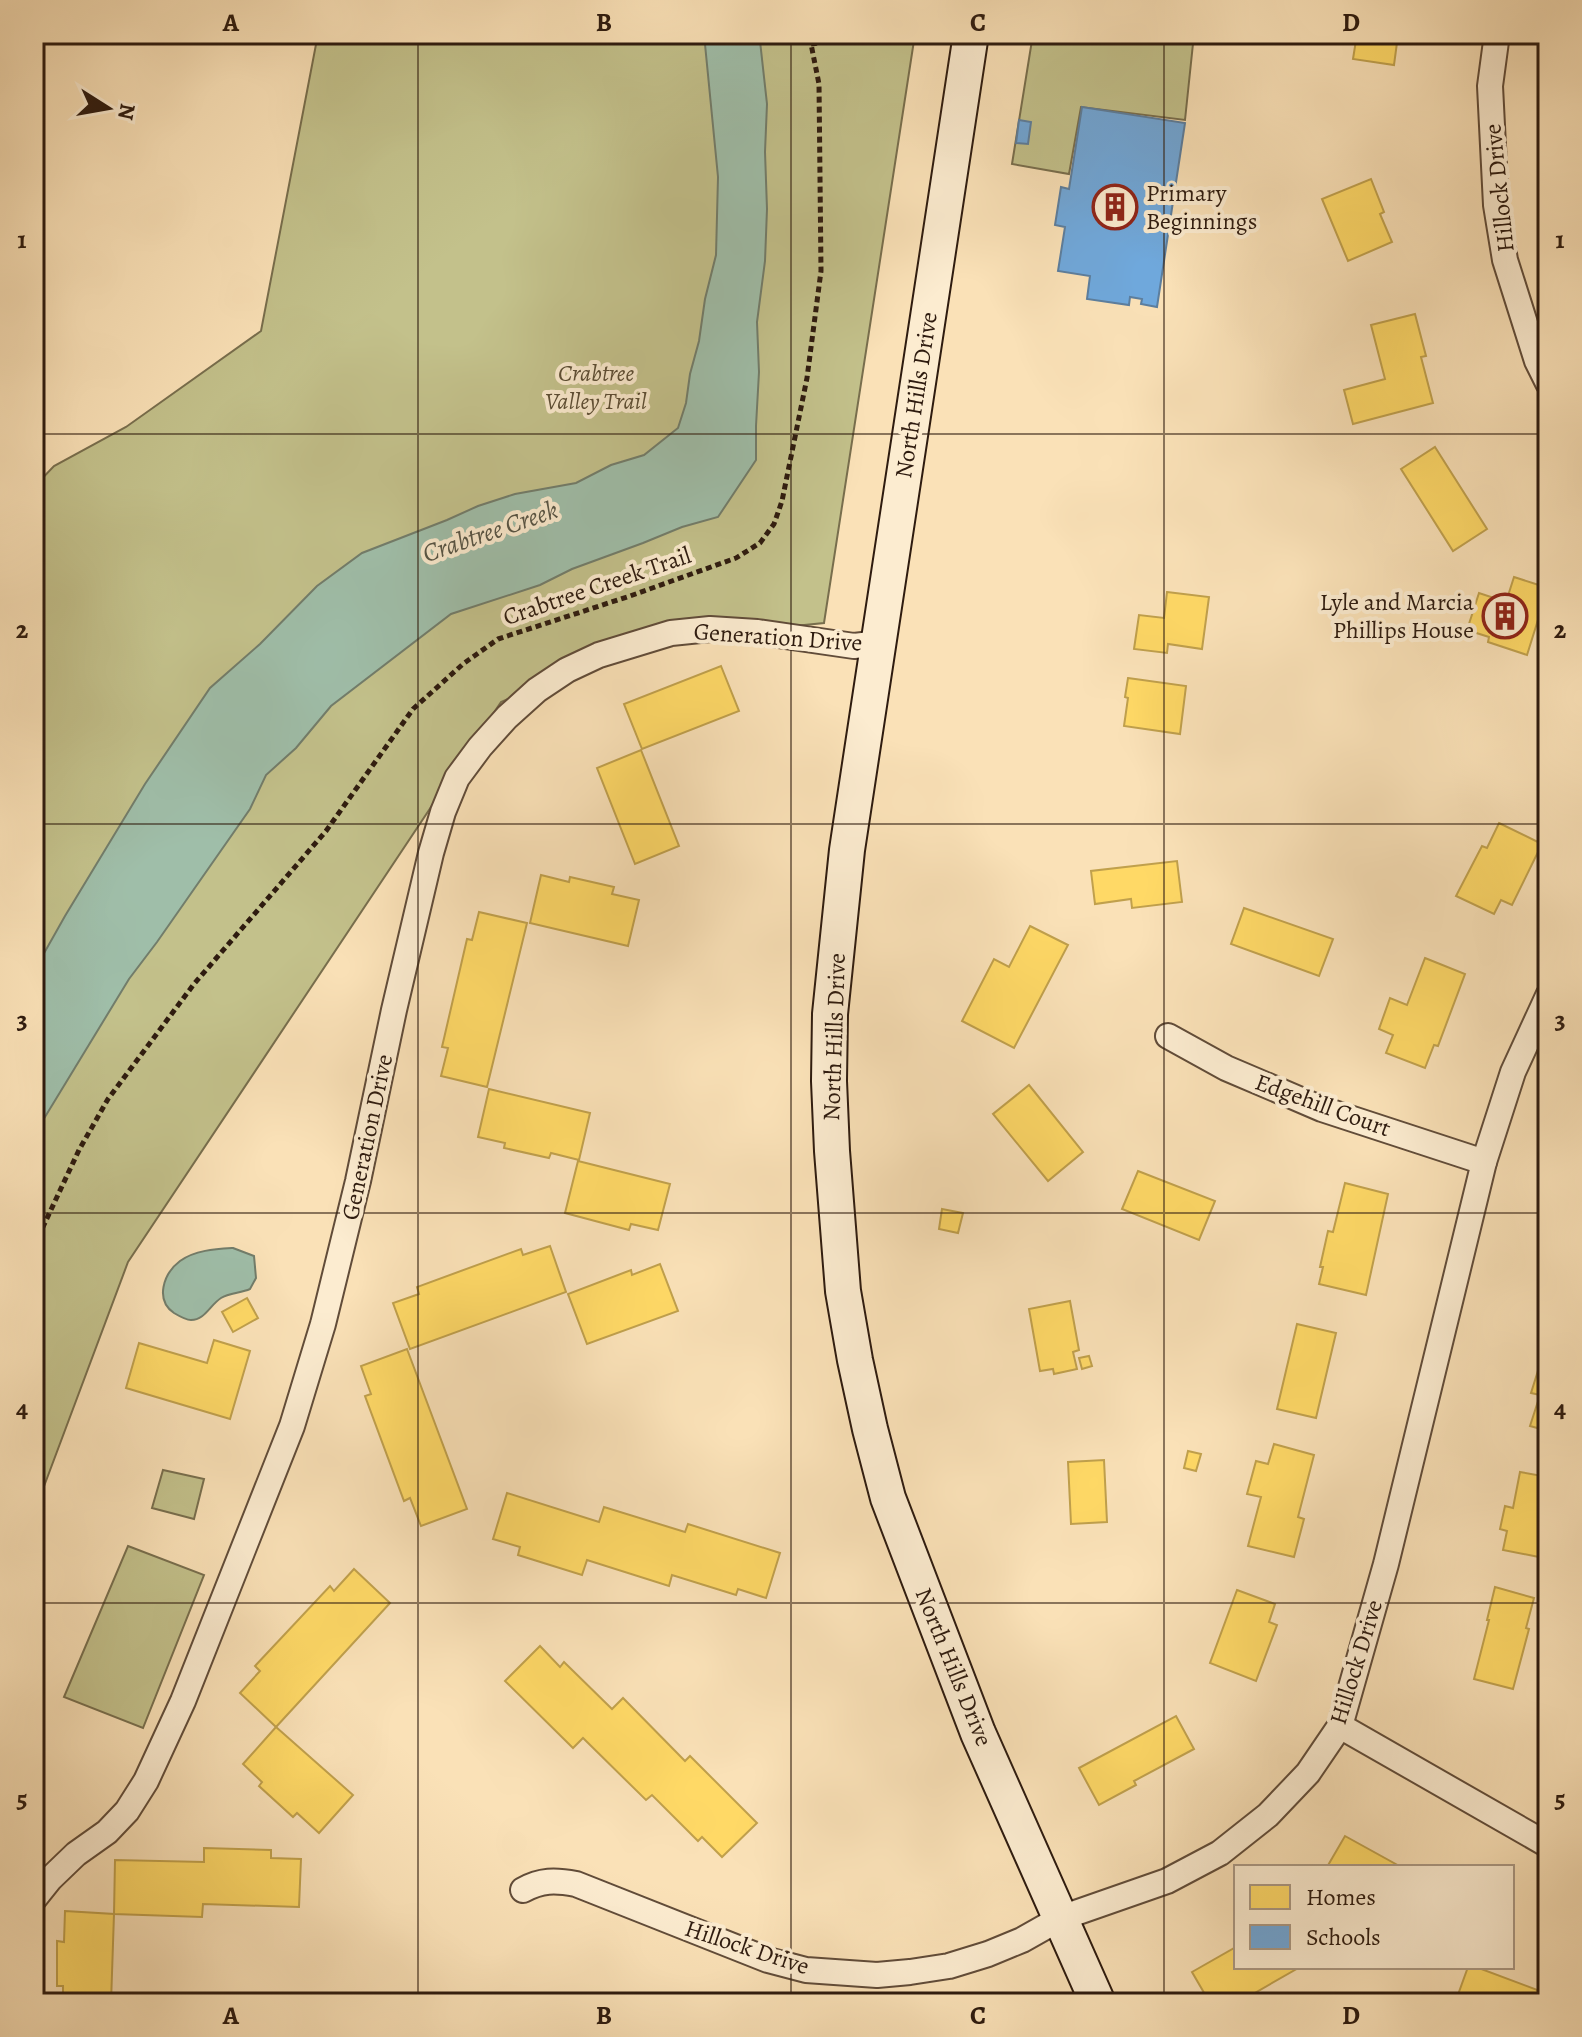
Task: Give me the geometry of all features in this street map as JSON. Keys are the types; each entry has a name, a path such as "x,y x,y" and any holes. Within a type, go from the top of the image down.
{"main road":[{"name":"North Hills Drive","path":"971,34 847,850 830,1014 832,1137 843,1291 858,1374 888,1498 978,1733 1098,2003"}],"street":[{"name":"Hillock Drive","path":"1497,34 1490,86 1496,205 1512,285 1537,361 1548,383"},
{"name":"Generation Drive","path":"34,1899 76,1854 107,1832 127,1811 146,1781 183,1701 292,1426 323,1324 358,1181 431,853 457,778 507,717 537,690 567,670 599,655 671,633 710,629 757,632 854,646 880,643"},
{"name":"Hillock Drive","path":"523,1890 538,1882 558,1880 576,1884 768,1960 806,1970 888,1974 949,1966 988,1954 1061,1918 1167,1881 1220,1853 1268,1815 1308,1773 1340,1726 1386,1564 1484,1162 1513,1072 1548,996"},
{"name":"Edgehill Court","path":"1168,1036 1226,1068 1322,1109 1484,1162"},
{"path":"1340,1726 1548,1845"}],"path":[{"name":"Crabtree Creek Trail","path":"34,1246 79,1150 108,1099 194,984 326,831 413,709 463,664 498,639 736,558 760,543 774,524 782,501 807,378 821,271 819,84 807,34"},
{"path":"811,44 881,34"}],"green space":[{"name":"Crabtree Valley Trail","path":"318,34 915,34 824,623 694,636 609,654 501,702 128,1262 34,1513 34,487 54,466 126,427 261,331"},
{"path":"1033,34 1194,34 1185,120 1081,107 1069,174 1012,164"},
{"path":"163,1470 204,1479 194,1519 152,1508"},
{"path":"128,1546 204,1575 143,1728 64,1697"}],"water":[{"name":"Crabtree Creek","path":"704,34 758,34 760,41 767,104 767,209 765,261 757,322 756,460 718,517 682,527 572,569 540,585 451,614 331,706 296,748 266,775 250,809 129,979 34,1135 34,971 145,784 210,688 260,644 317,586 362,553 478,506 515,494 576,483 611,465 644,455 678,428 686,403 716,255 718,177"},
{"path":"233,1248 254,1256 256,1278 250,1289 221,1298 196,1319 182,1318 168,1308 164,1287 174,1266 199,1252"}],"building: Homes":[{"path":"1313,34 1333,34 1331,42 1312,39"},
{"path":"1357,34 1404,34 1398,35 1394,65 1353,59"},
{"path":"1371,179 1384,212 1380,214 1392,242 1348,261 1322,199"},
{"path":"1415,314 1426,356 1421,357 1433,403 1353,424 1344,390 1385,379 1371,325"},
{"path":"1435,447 1487,529 1453,551 1401,469"},
{"name":"Lyle and Marcia Phillips House","path":"1514,577 1548,588 1527,655 1488,642 1489,637 1467,630 1479,593 1506,602"},
{"path":"1167,592 1209,597 1202,649 1168,644 1167,653 1134,649 1139,615 1164,618"},
{"path":"721,666 739,711 642,749 624,704"},
{"path":"1128,678 1186,686 1180,734 1124,726"},
{"path":"641,750 679,846 635,864 597,768"},
{"path":"1499,823 1542,844 1512,905 1501,900 1494,914 1456,896 1482,846 1487,848"},
{"path":"1177,861 1182,902 1132,908 1131,899 1095,904 1091,871"},
{"path":"541,875 569,882 570,877 614,887 612,894 639,900 628,946 530,923"},
{"path":"1244,908 1333,939 1319,976 1231,944"},
{"path":"479,912 527,923 487,1087 441,1076 448,1048 442,1047 467,939 472,940"},
{"path":"1030,926 1068,945 1014,1048 962,1021 994,959 1009,967"},
{"path":"1425,958 1465,974 1438,1046 1434,1045 1425,1068 1386,1053 1393,1035 1379,1029 1390,998 1407,1005"},
{"path":"1029,1085 1083,1152 1048,1181 993,1114"},
{"path":"489,1089 590,1113 579,1160 551,1153 549,1158 504,1148 505,1143 478,1137"},
{"path":"578,1161 670,1184 658,1230 631,1224 629,1230 565,1213"},
{"path":"1138,1171 1215,1201 1199,1240 1122,1209"},
{"path":"1345,1183 1388,1194 1366,1295 1319,1284 1328,1231 1333,1232"},
{"path":"942,1209 963,1213 958,1233 939,1229"},
{"path":"550,1246 566,1292 410,1349 393,1303 419,1294 417,1287 521,1249 523,1255"},
{"path":"660,1264 678,1311 587,1344 568,1294 631,1270 632,1275"},
{"path":"247,1298 258,1318 233,1332 222,1312"},
{"path":"1070,1301 1079,1350 1073,1352 1077,1369 1054,1374 1053,1369 1040,1371 1029,1309"},
{"path":"1297,1324 1336,1333 1316,1418 1277,1409"},
{"path":"214,1340 250,1351 230,1419 126,1388 139,1343 207,1363"},
{"path":"407,1349 467,1509 421,1526 410,1498 404,1501 365,1396 371,1394 361,1366"},
{"path":"1089,1356 1092,1366 1082,1369 1079,1358"},
{"path":"1542,1358 1548,1360 1548,1431 1530,1426 1540,1395 1531,1393"},
{"path":"1274,1444 1314,1455 1298,1517 1304,1519 1294,1557 1248,1546 1261,1497 1247,1494 1256,1461 1268,1464"},
{"path":"1188,1451 1201,1454 1196,1471 1184,1468"},
{"path":"1104,1460 1107,1522 1071,1524 1068,1462"},
{"path":"1520,1472 1548,1477 1548,1539 1544,1558 1503,1550 1507,1531 1500,1529 1505,1506 1513,1508"},
{"path":"507,1493 599,1522 604,1507 685,1532 688,1524 780,1553 766,1598 738,1589 736,1595 672,1575 669,1586 587,1560 582,1575 518,1555 520,1547 493,1539"},
{"path":"354,1569 390,1603 276,1727 240,1693 260,1671 255,1666 330,1586 334,1591"},
{"path":"1495,1587 1534,1598 1513,1689 1474,1679"},
{"path":"1237,1590 1275,1604 1269,1622 1277,1625 1256,1681 1210,1663"},
{"path":"540,1646 560,1667 564,1662 612,1709 623,1698 685,1761 690,1756 757,1823 722,1857 702,1837 698,1841 652,1795 646,1800 583,1738 573,1748 505,1681"},
{"path":"1176,1716 1194,1749 1134,1781 1136,1785 1099,1805 1079,1768"},
{"path":"276,1727 353,1795 319,1833 297,1813 293,1817 259,1786 262,1782 243,1764"},
{"path":"1345,1836 1397,1865 1328,1865"},
{"path":"204,1848 271,1850 271,1858 301,1859 299,1907 203,1904 202,1917 114,1914 115,1860 204,1862"},
{"path":"65,1911 114,1914 111,2003 63,2003 63,1986 57,1986 57,1941 64,1942"},
{"path":"1234,1948 1234,1969 1297,1969 1239,2002 1235,1994 1220,2003 1210,2003 1192,1972"},
{"path":"1467,1969 1481,1969 1548,1994 1548,2003 1455,2003"}],"building: Schools":[{"name":"Primary Beginnings","path":"1082,107 1185,123 1157,307 1141,304 1142,299 1130,297 1129,305 1087,299 1090,276 1058,271 1065,227 1055,225 1061,187 1069,189"},
{"path":"1019,120 1031,122 1028,144 1016,143"}],"place":[{"name":"Primary Beginnings","path":"1115,207"},
{"name":"Lyle and Marcia Phillips House","path":"1505,616"}]}
